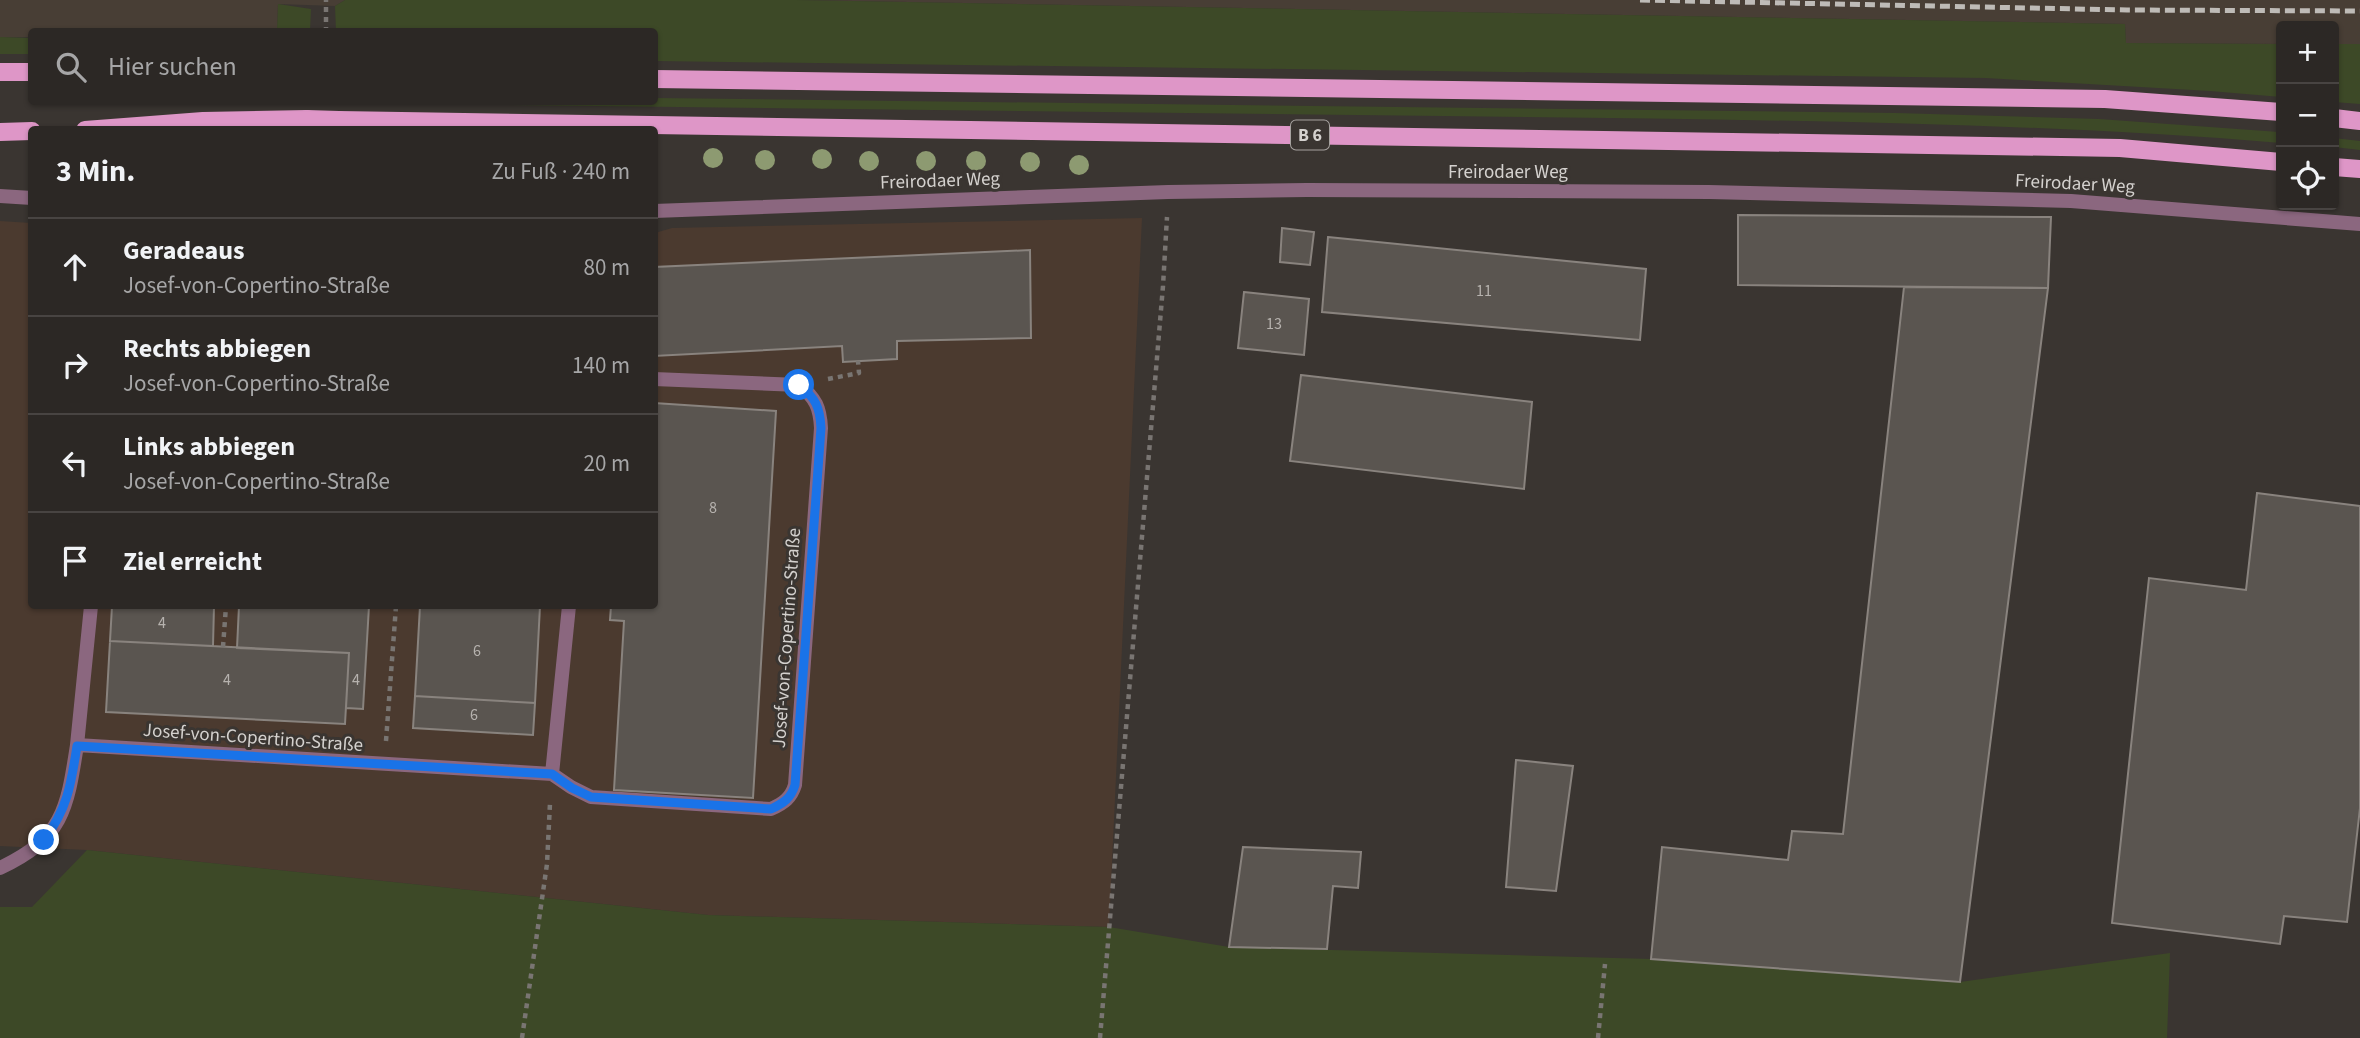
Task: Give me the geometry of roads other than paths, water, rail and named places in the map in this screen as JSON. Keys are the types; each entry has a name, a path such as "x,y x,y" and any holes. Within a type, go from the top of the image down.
{"main road":[{"path":"0,72 28,72"},
{"path":"658,79 2105,99 2276,112"},
{"name":"B 6","path":"138,126 204,121 307,119 2106,148 2276,162"},
{"path":"2339,119 2360,121"},
{"path":"0,132 28,131"},
{"path":"2339,167 2360,169"}],"street":[{"name":"Freirodaer Weg","path":"658,211 1168,192 1695,192 2071,201 2360,224"},
{"path":"0,196 28,198"},
{"name":"Josef-von-Copertino-Straße","path":"77,746 552,774 591,797 771,809 783,803 792,794 795,785 821,428 820,411 813,396 799,385 658,379"},
{"path":"0,868 24,857 44,840 59,820 70,788 77,746 91,609"},
{"path":"552,774 569,609"}],"railway":[{"path":"1640,0 2127,10 2360,11"}]}
